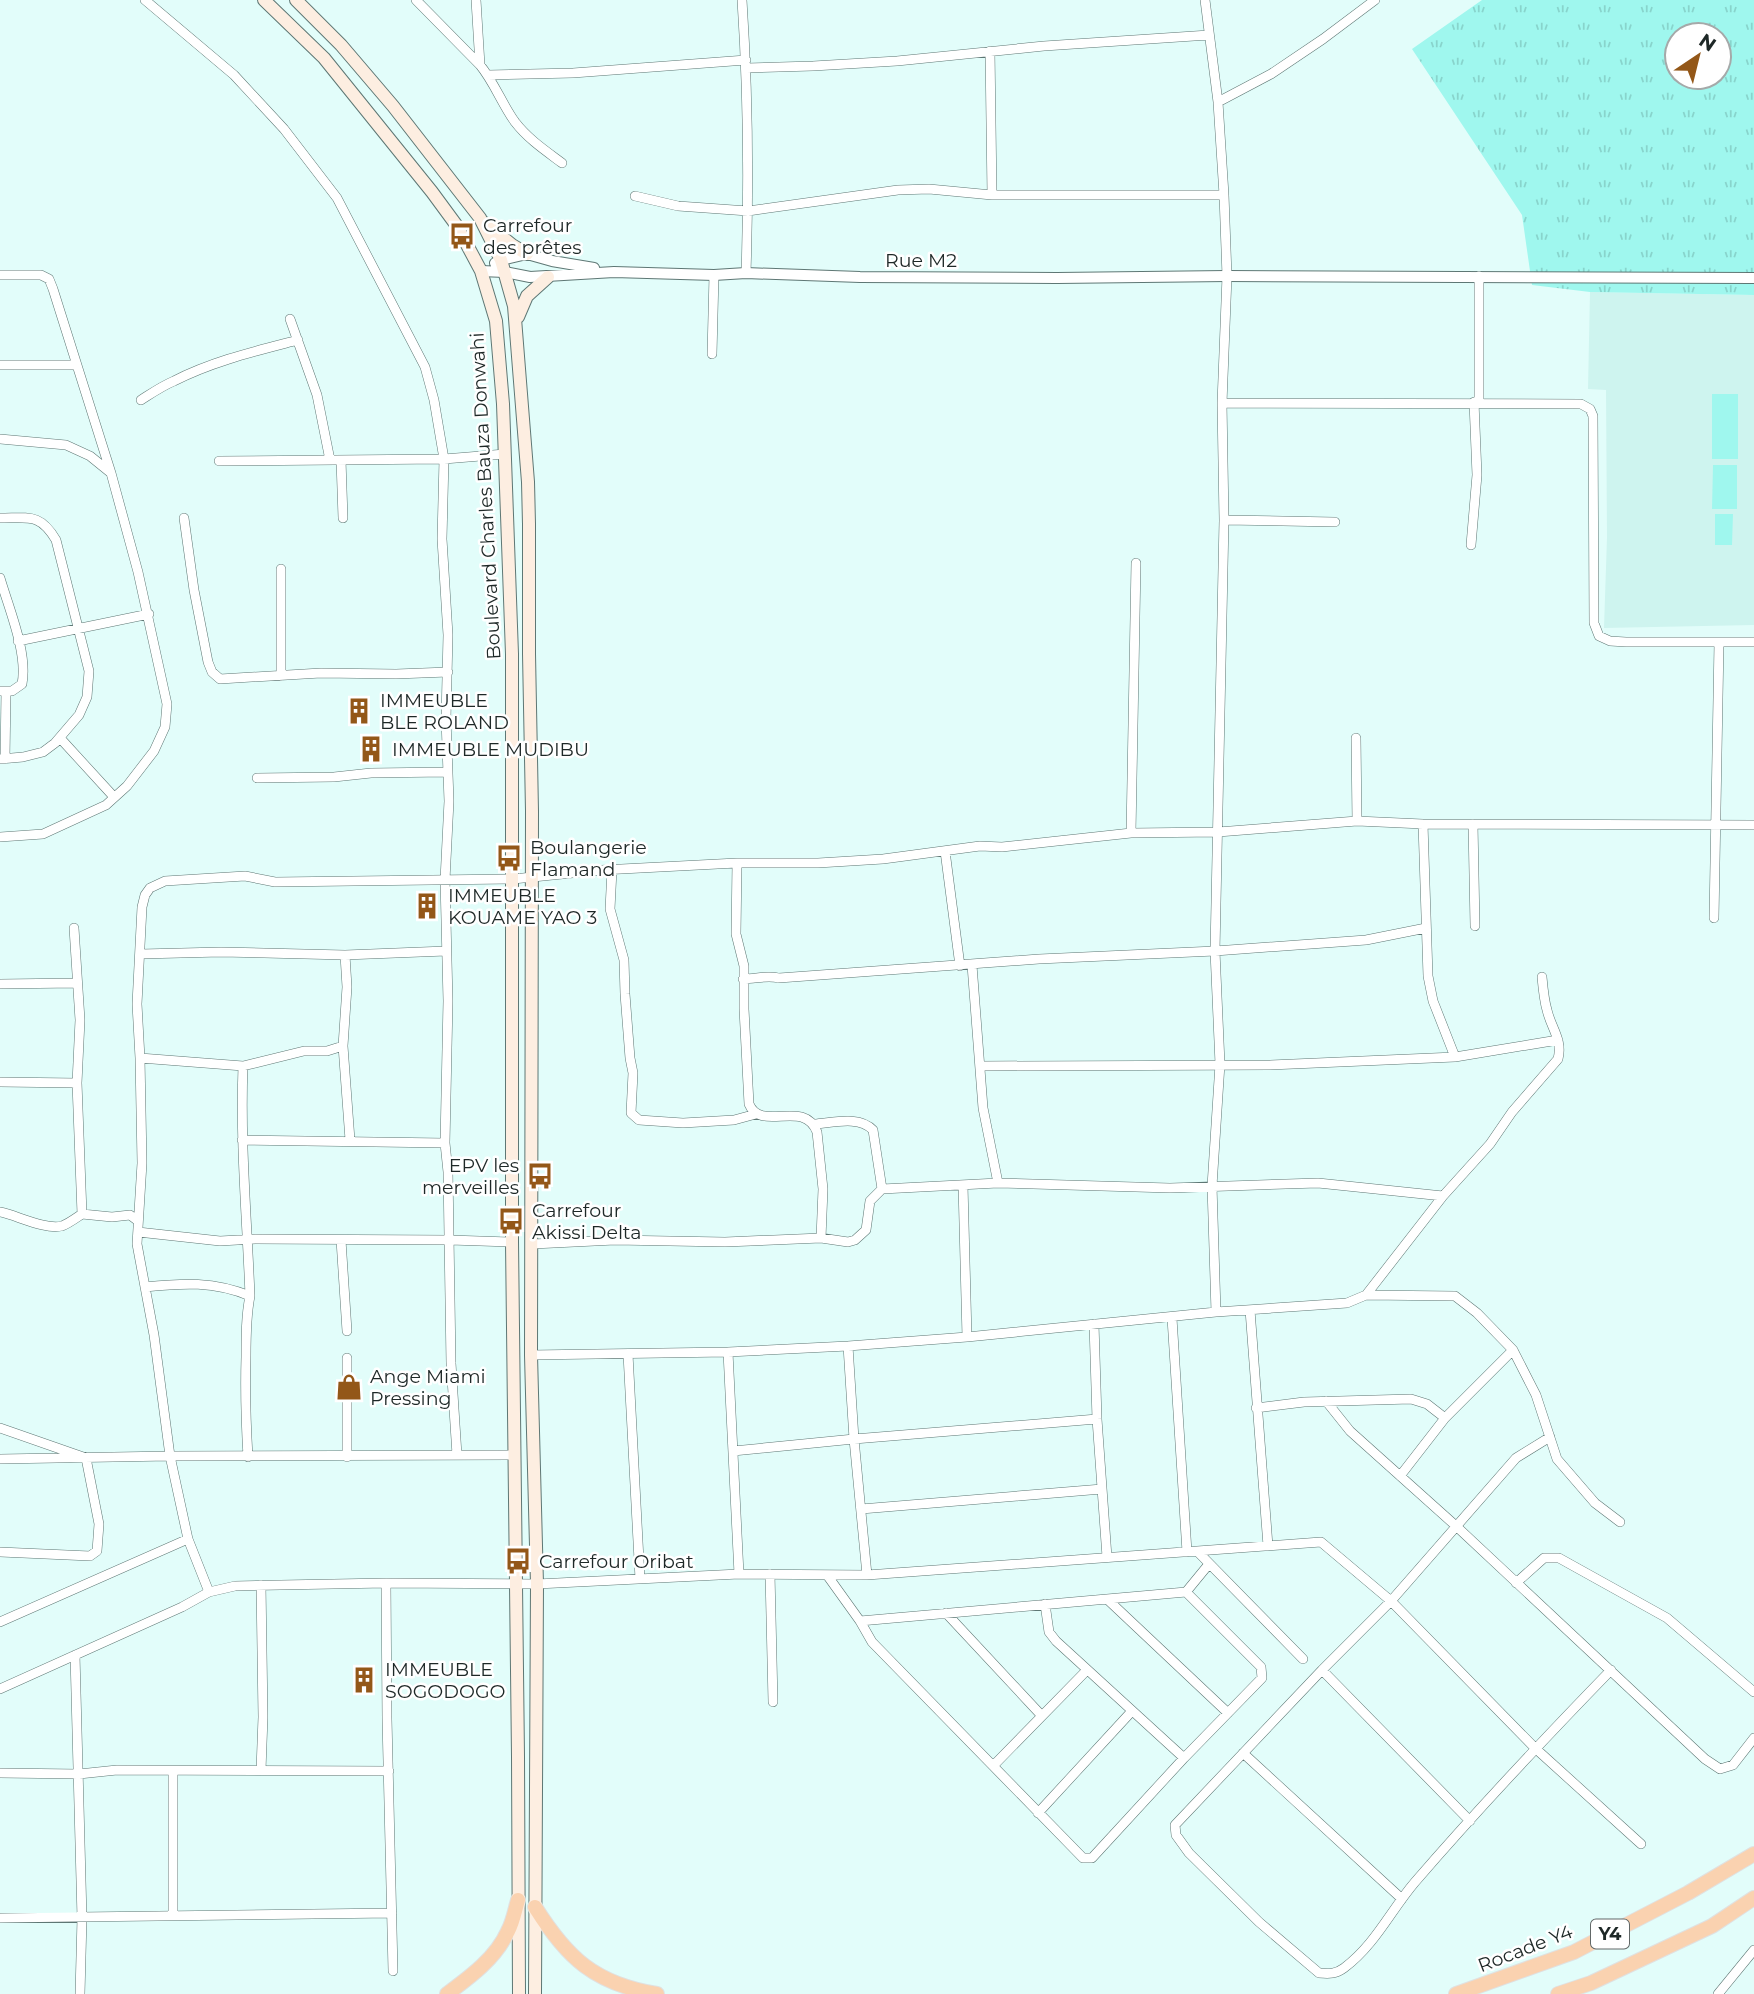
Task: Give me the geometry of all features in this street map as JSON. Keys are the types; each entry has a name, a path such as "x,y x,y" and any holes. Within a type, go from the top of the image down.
{"highway":[{"name":"Rocade Y4","path":"1456,1994 1574,1952 1688,1893 1754,1854"},
{"name":"Y4","path":"1558,1994 1591,1983 1712,1926 1754,1898"},
{"path":"447,1994 472,1975 498,1949 509,1931 518,1900"},
{"path":"535,1907 552,1934 572,1956 596,1974 622,1986 657,1994"}],"main road":[{"name":"Boulevard Charles Bauza Donwahi","path":"264,0 324,58 457,226 481,271 496,321 503,404 512,654 512,1242 518,1900 516,1993"},
{"name":"Boulevard Charles Bauza Donwahi","path":"296,0 341,45 393,106 480,219 503,266 514,306 528,482 533,1244 531,1355 537,1584 535,1907 540,1993"},
{"path":"480,219 527,254"},
{"path":"516,324 527,296 548,277"},
{"path":"516,1993 540,1993"}],"street":[{"path":"145,0 234,75 284,129 337,198 425,367 434,400 444,460 442,539 448,672 446,719 449,801 445,880 445,1143 450,1240 451,1363 457,1455"},
{"path":"416,0 480,65 514,122 530,139 562,163"},
{"path":"476,0 480,65"},
{"path":"742,0 746,64 746,273"},
{"path":"1205,0 1218,102 1227,276 1222,402 1224,520 1215,951 1220,1064 1212,1186 1216,1312"},
{"path":"1218,102 1271,74 1375,0"},
{"path":"488,75 746,64 813,66 1209,34"},
{"path":"990,51 992,195"},
{"path":"635,197 678,206 748,211 898,190 929,189 992,195 1224,195"},
{"name":"Rue M2","path":"481,271 503,266 527,254 614,272"},
{"name":"Rue M2","path":"503,266 530,277 614,272 860,277 1754,278"},
{"path":"0,275 41,275 49,279 111,473 149,614 167,704 165,727 153,751 127,786 106,805 43,834 0,837"},
{"path":"712,354 714,275"},
{"path":"1471,545 1477,475 1479,276"},
{"path":"290,319 317,395 330,460"},
{"path":"141,400 172,381 200,369 298,340"},
{"path":"0,365 76,365"},
{"path":"1222,402 1581,404 1590,409 1593,416 1594,623 1599,636 1610,641 1626,642 1754,642"},
{"path":"0,439 66,444 90,456 111,473"},
{"path":"219,461 444,460 505,454"},
{"path":"341,460 344,518"},
{"path":"184,517 208,662 212,672 220,679 321,673 448,672"},
{"path":"0,518 38,519 48,526 56,540 89,671 87,697 79,715 60,738 43,752 2,759 3,691 12,691 22,684 24,673 0,578"},
{"path":"1224,520 1335,522"},
{"path":"1131,833 1136,563"},
{"path":"281,569 281,676"},
{"path":"18,641 149,614"},
{"path":"1714,918 1719,643"},
{"path":"60,738 114,797"},
{"path":"1356,738 1357,821"},
{"path":"257,778 447,772"},
{"path":"209,1592 188,1539 170,1456 154,1335 137,1244 142,1163 141,1058 137,1004 142,907 150,888 165,881 245,876 275,882 513,880 612,870 883,859 980,846 1002,847 1131,833 1218,832 1357,821 1423,824 1754,825"},
{"path":"1423,824 1428,976 1433,1002 1455,1057"},
{"path":"1473,824 1475,926"},
{"path":"945,851 960,966"},
{"path":"737,863 736,934 744,966 749,1104 756,1114"},
{"path":"612,870 610,909 624,960 634,1081 631,1113 639,1120 683,1123 734,1120 756,1114 810,1119 817,1132 822,1189 821,1238"},
{"path":"74,928 80,1020 77,1083 82,1214"},
{"path":"743,979 758,979 768,975 779,978 1039,959 1215,951 1366,940 1426,928"},
{"path":"141,954 221,952 345,956 446,951"},
{"path":"345,956 347,987 343,1046 350,1140"},
{"path":"972,965 983,1108 998,1183"},
{"path":"1366,1295 1443,1196 1490,1144 1512,1112 1558,1059 1560,1050 1547,1010 1542,977"},
{"path":"0,984 76,983"},
{"path":"980,1066 1270,1065 1455,1057 1558,1040"},
{"path":"141,1058 243,1066 304,1051 327,1051 343,1046"},
{"path":"243,1066 244,1211 250,1296 245,1365 248,1457"},
{"path":"0,1082 77,1083"},
{"path":"814,1124 856,1121 867,1124 873,1130 882,1189"},
{"path":"242,1140 445,1143"},
{"path":"533,1244 615,1240 713,1242 821,1238 848,1242 866,1230 870,1201 882,1189 998,1183 1170,1188 1318,1184 1443,1196"},
{"path":"963,1185 967,1337"},
{"path":"0,1212 30,1223 61,1226 82,1214 112,1217 130,1215 138,1221"},
{"path":"138,1232 220,1241 512,1242"},
{"path":"341,1240 347,1331"},
{"path":"145,1287 179,1283 228,1287 250,1296"},
{"path":"531,1355 727,1352 848,1346 1216,1312 1347,1303 1366,1295 1455,1296 1477,1313 1513,1350 1536,1395 1557,1459 1595,1503 1620,1522"},
{"path":"1250,1310 1268,1546"},
{"path":"1172,1318 1192,1551 1209,1564 1303,1659"},
{"path":"1094,1324 1097,1419 1107,1558"},
{"path":"848,1346 867,1575"},
{"path":"1400,1476 1445,1418 1513,1350"},
{"path":"727,1352 739,1574"},
{"path":"628,1354 640,1579"},
{"path":"346,1358 347,1457"},
{"path":"1256,1408 1326,1401 1411,1399 1427,1404 1445,1418"},
{"path":"1326,1401 1350,1431 1456,1526 1705,1759 1720,1769 1733,1765 1754,1738"},
{"path":"733,1451 1097,1419"},
{"path":"0,1428 86,1458"},
{"path":"1550,1437 1516,1458 1391,1601 1175,1825 1176,1835 1189,1853 1259,1922 1319,1973 1332,1974 1344,1968 1376,1937 1413,1884 1535,1748 1611,1670"},
{"path":"0,1459 514,1455"},
{"path":"0,1552 90,1556 97,1551 99,1524 86,1458"},
{"path":"861,1509 1102,1489"},
{"path":"0,1622 188,1539"},
{"path":"0,1689 182,1607 209,1592 235,1586 537,1584 739,1574 867,1575 1321,1542 1391,1601 1535,1748 1641,1844"},
{"path":"1516,1583 1544,1558 1559,1558 1667,1618 1754,1692"},
{"path":"860,1621 1186,1592 1209,1564"},
{"path":"771,1574 773,1702"},
{"path":"827,1575 872,1642 1083,1858 1092,1858 1262,1678 1261,1667 1186,1592"},
{"path":"386,1583 394,1971"},
{"path":"261,1585 261,1770"},
{"path":"1107,1599 1228,1713"},
{"path":"1045,1604 1049,1632 1184,1758"},
{"path":"947,1613 1042,1716"},
{"path":"75,1654 82,1918 80,1994"},
{"path":"993,1766 1087,1670"},
{"path":"1322,1670 1470,1821"},
{"path":"1038,1813 1132,1711"},
{"path":"1243,1753 1402,1899"},
{"path":"0,1773 79,1774 117,1770 389,1771"},
{"path":"173,1771 173,1915"},
{"path":"0,1918 391,1913"},
{"path":"1718,1994 1754,1950"}],"shaded area":[{"path":"1590,292 1754,295 1754,625 1604,628 1607,537 1606,390 1588,389"}],"green space":[{"path":"1482,0 1754,0 1754,295 1590,292 1532,285 1522,215 1412,49"},
{"path":"1712,394 1738,394 1738,459 1712,459"},
{"path":"1713,465 1737,465 1737,509 1712,509"},
{"path":"1715,514 1733,514 1732,545 1715,545"}],"place":[{"name":"Carrefour des prêtes","path":"462,236"},
{"name":"IMMEUBLE BLE ROLAND","path":"359,711"},
{"name":"IMMEUBLE MUDIBU","path":"371,749"},
{"name":"Boulangerie Flamand","path":"509,858"},
{"name":"IMMEUBLE KOUAME YAO 3","path":"427,906"},
{"name":"EPV les merveilles","path":"540,1176"},
{"name":"Carrefour Akissi Delta","path":"511,1221"},
{"name":"Ange Miami Pressing","path":"349,1387"},
{"name":"Carrefour Oribat","path":"518,1561"},
{"name":"IMMEUBLE SOGODOGO","path":"364,1680"}]}
